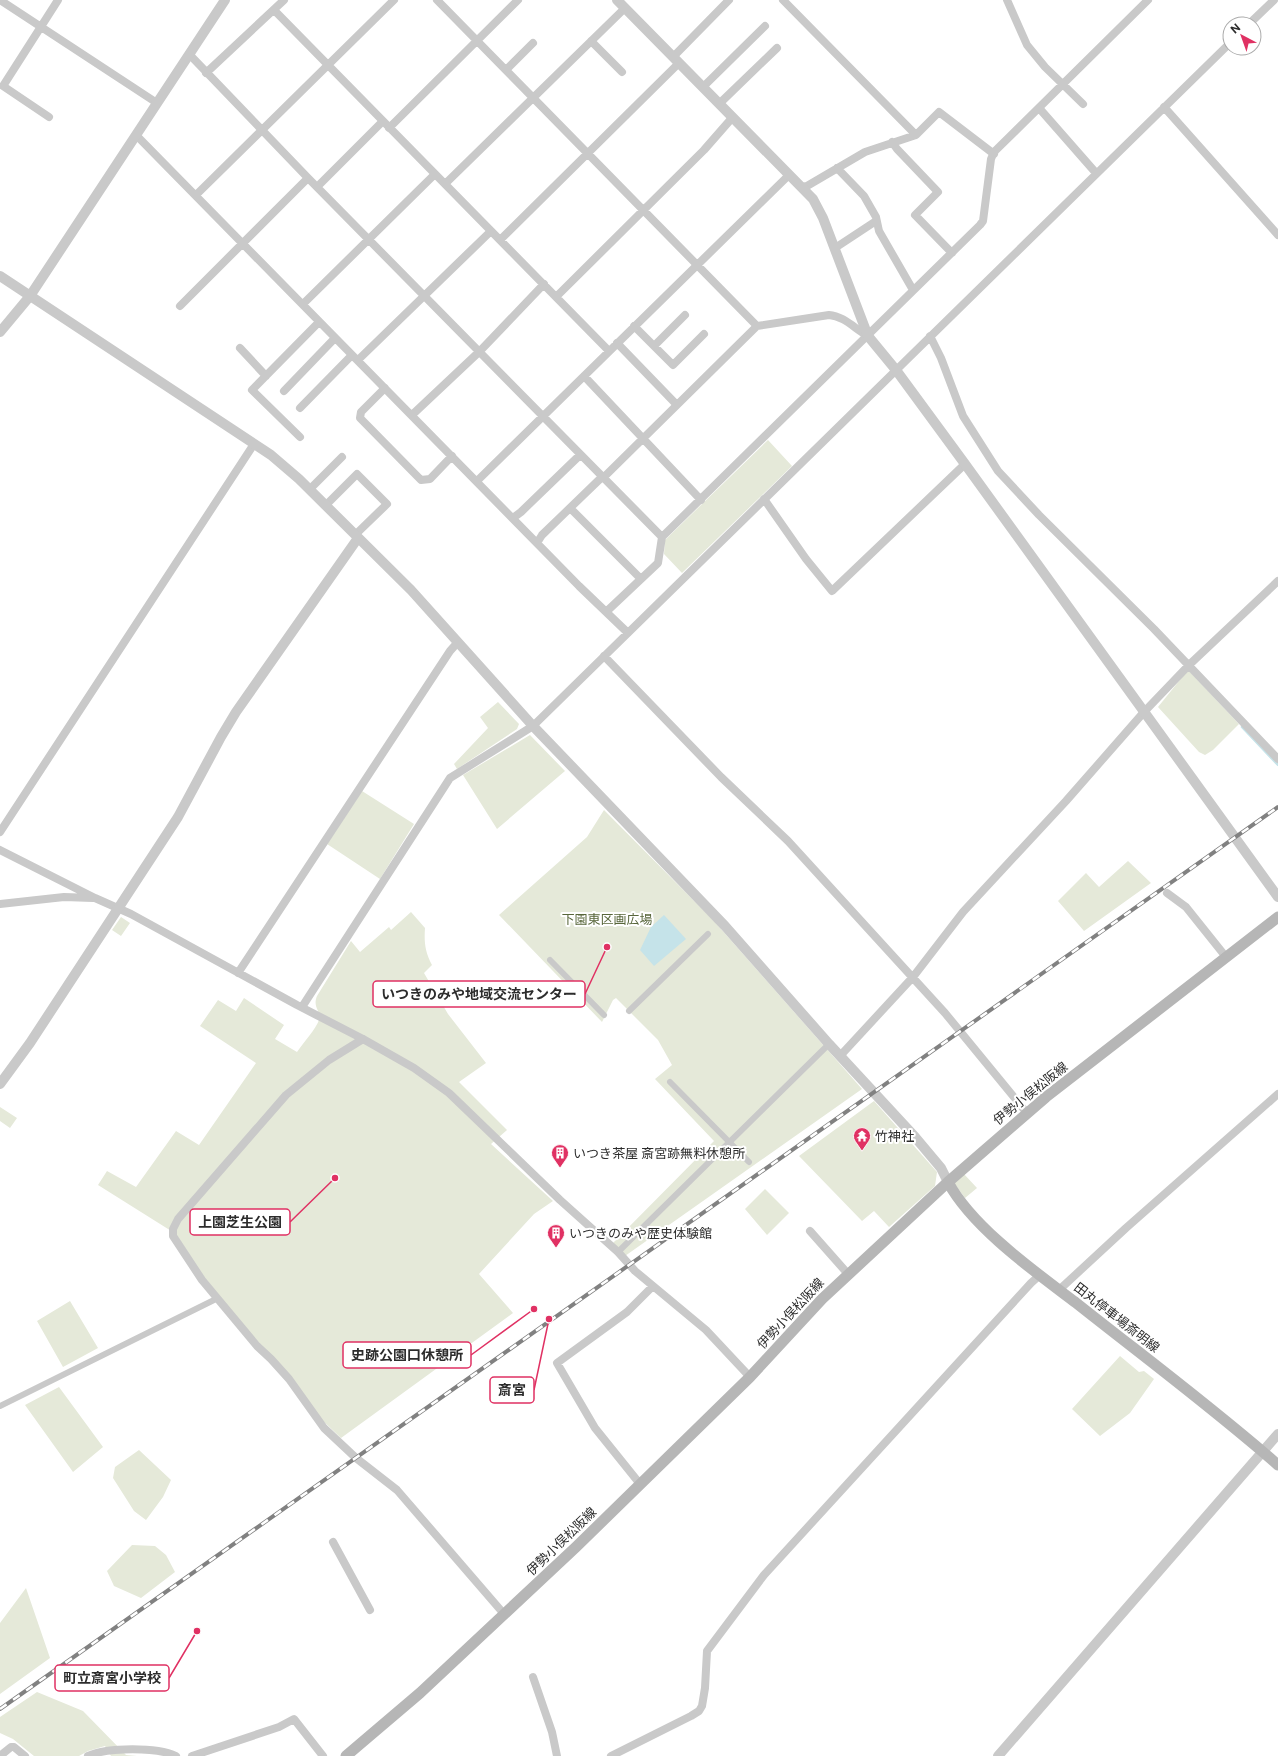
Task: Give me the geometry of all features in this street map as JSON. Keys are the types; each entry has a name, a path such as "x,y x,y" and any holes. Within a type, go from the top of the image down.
{"main road":[{"name":"伊勢小俣松阪線","path":"346,1756 420,1693 576,1547 750,1378 797,1325 848,1274 948,1182 1027,1113 1278,916"},
{"name":"田丸停車場斎明線","path":"948,1182 970,1213 1006,1247 1040,1276 1208,1406 1278,1465"}],"street":[{"path":"0,0 157,103"},
{"path":"49,117 3,86 42,28 58,0"},
{"path":"0,332 10,322 30,296 225,0"},
{"path":"206,73 284,0"},
{"path":"196,195 394,0"},
{"path":"437,0 757,326"},
{"path":"389,128 518,0"},
{"path":"617,0 818,206 868,336 896,370 965,464 1278,898"},
{"path":"500,240 588,154 676,60 729,0"},
{"path":"783,0 916,135"},
{"path":"1007,0 1027,45 1045,67 1083,104"},
{"path":"606,612 658,563 662,537 868,336 983,221 991,159 994,154 1148,0"},
{"path":"1257,16 1274,0"},
{"path":"445,184 625,8"},
{"path":"274,10 609,351"},
{"path":"703,87 765,26"},
{"path":"591,41 622,72"},
{"path":"506,70 533,44"},
{"path":"719,104 776,48"},
{"path":"302,1007 450,778 533,726 1222,51"},
{"path":"189,54 308,178 662,537"},
{"path":"1164,107 1278,235"},
{"path":"1039,108 1096,173"},
{"path":"801,187 807,186 865,152 916,135 939,112 994,154"},
{"path":"556,296 704,150 732,118"},
{"path":"317,187 383,121"},
{"path":"136,135 537,543 628,633"},
{"path":"892,142 938,192 915,215 952,253"},
{"path":"837,168 864,196 876,217 878,231 914,290"},
{"path":"303,304 435,174"},
{"path":"477,481 789,175"},
{"path":"180,306 308,178"},
{"path":"835,248 876,221"},
{"path":"300,408 424,295 491,230"},
{"path":"0,276 254,444 280,462 310,489 416,596 533,726 725,926 829,1044 918,1140 941,1168 948,1182"},
{"path":"412,415 480,351 544,284"},
{"path":"654,346 685,315"},
{"path":"537,543 542,535 757,326 829,315 837,316 856,330 868,336"},
{"path":"300,437 252,390 319,322"},
{"path":"634,326 673,365 704,334"},
{"path":"930,336 941,358 963,416 998,471 1038,515 1189,665 1278,759"},
{"path":"284,392 335,338"},
{"path":"617,343 676,404"},
{"path":"240,348 266,376"},
{"path":"584,376 701,500"},
{"path":"385,388 361,412 360,418 421,480 430,479 452,456"},
{"path":"0,832 254,444"},
{"path":"513,518 580,455"},
{"path":"310,489 342,457"},
{"path":"764,499 806,559 832,591 965,464"},
{"path":"0,1084 30,1043 178,817 236,712 357,537 387,504 357,474 326,505"},
{"path":"570,508 641,579"},
{"path":"840,1056 913,977 963,912 1066,801 1144,712 1189,665 1278,581"},
{"path":"238,972 450,651 458,642"},
{"path":"604,656 721,777 788,841 945,1013 1027,1113"},
{"path":"0,850 118,909 131,914 363,1039 414,1068 449,1092 554,1194 618,1252 636,1271 706,1330 750,1378"},
{"path":"1167,893 1186,907 1226,957"},
{"path":"0,904 64,898 96,898"},
{"path":"629,1011 708,934"},
{"path":"550,960 604,1015"},
{"path":"363,1039 329,1060 286,1095 178,1219 173,1229 173,1236 216,1299 256,1346 272,1359 289,1379 324,1428 356,1458 397,1490 504,1614"},
{"path":"618,1252 829,1044"},
{"path":"670,1082 748,1162"},
{"path":"1059,1290 1126,1228 1278,1094"},
{"path":"810,1232 848,1274"},
{"path":"611,1756 699,1711 702,1706 705,1688 707,1651 764,1575 1031,1283 1040,1276"},
{"path":"640,1484 595,1428 557,1363 627,1312 653,1286"},
{"path":"0,1406 216,1299"},
{"path":"998,1756 1278,1434"},
{"path":"333,1542 370,1610"},
{"path":"533,1677 552,1732 557,1756"},
{"path":"192,1756 279,1727 294,1719 323,1756"},
{"path":"0,1756 11,1747 14,1747 25,1756"},
{"path":"88,1756 102,1752 127,1750 165,1752 176,1756"}],"green space":[{"path":"768,440 792,466 682,573 664,554 665,540"},
{"path":"1188,670 1239,724 1213,750 1205,755 1199,752 1158,707"},
{"path":"498,702 519,724 517,729 457,769 454,764 488,728 480,717"},
{"path":"530,735 565,771 497,829 463,775"},
{"path":"362,791 414,824 380,879 327,844"},
{"name":"下園東区画広場","path":"604,810 713,920 862,1089 625,1256 612,1244 714,1141 655,1079 672,1065 658,1040 616,998 613,1000 602,1022 499,915 587,837"},
{"path":"1128,861 1151,883 1084,931 1058,901 1086,873 1099,887"},
{"path":"411,912 425,928 426,947 432,965 424,973 448,1014 486,1063 459,1082 507,1130 491,1144 553,1201 534,1214 479,1274 513,1313 341,1438 321,1419 205,1279 176,1234 98,1185 107,1171 136,1187 176,1131 199,1145 256,1063 200,1026 218,1000 236,1011 244,998 284,1025 275,1039 297,1052 319,1020 320,1017 316,1006 317,996 351,941 360,952 389,927 391,930"},
{"path":"121,917 130,923 121,936 112,930"},
{"path":"874,1101 937,1172 935,1186 889,1227 874,1211 862,1221 799,1156"},
{"path":"0,1107 17,1118 10,1128 0,1121"},
{"path":"964,1174 977,1188 965,1198 954,1183"},
{"path":"765,1189 789,1213 767,1235 745,1209"},
{"path":"70,1301 98,1348 63,1367 37,1321"},
{"path":"1120,1356 1139,1372 1144,1371 1154,1379 1130,1413 1100,1436 1072,1409"},
{"path":"59,1387 103,1447 73,1472 25,1405"},
{"path":"139,1450 171,1480 163,1497 146,1520 134,1511 113,1478 115,1467"},
{"path":"132,1545 155,1546 166,1555 175,1572 141,1598 114,1586 107,1571"},
{"path":"26,1588 50,1658 0,1694 0,1623"},
{"path":"37,1692 83,1711 126,1755 137,1756 111,1756 105,1746 88,1751 79,1756 34,1756 13,1739 0,1733 0,1717"}],"water":[{"path":"664,915 686,939 654,966 640,950 651,927"}],"waterway":[{"path":"1242,727 1278,765"}],"railway":[{"path":"0,1709 1278,807"}],"place":[{"name":"いつきのみや地域交流センター","path":"607,947"},
{"name":"竹神社","path":"862,1151"},
{"name":"いつき茶屋 斎宮跡無料休憩所","path":"560,1168"},
{"name":"上園芝生公園","path":"335,1178"},
{"name":"いつきのみや歴史体験館","path":"556,1248"},
{"name":"史跡公園口休憩所","path":"534,1309"},
{"name":"斎宮","path":"549,1319"},
{"name":"町立斎宮小学校","path":"197,1631"}]}
